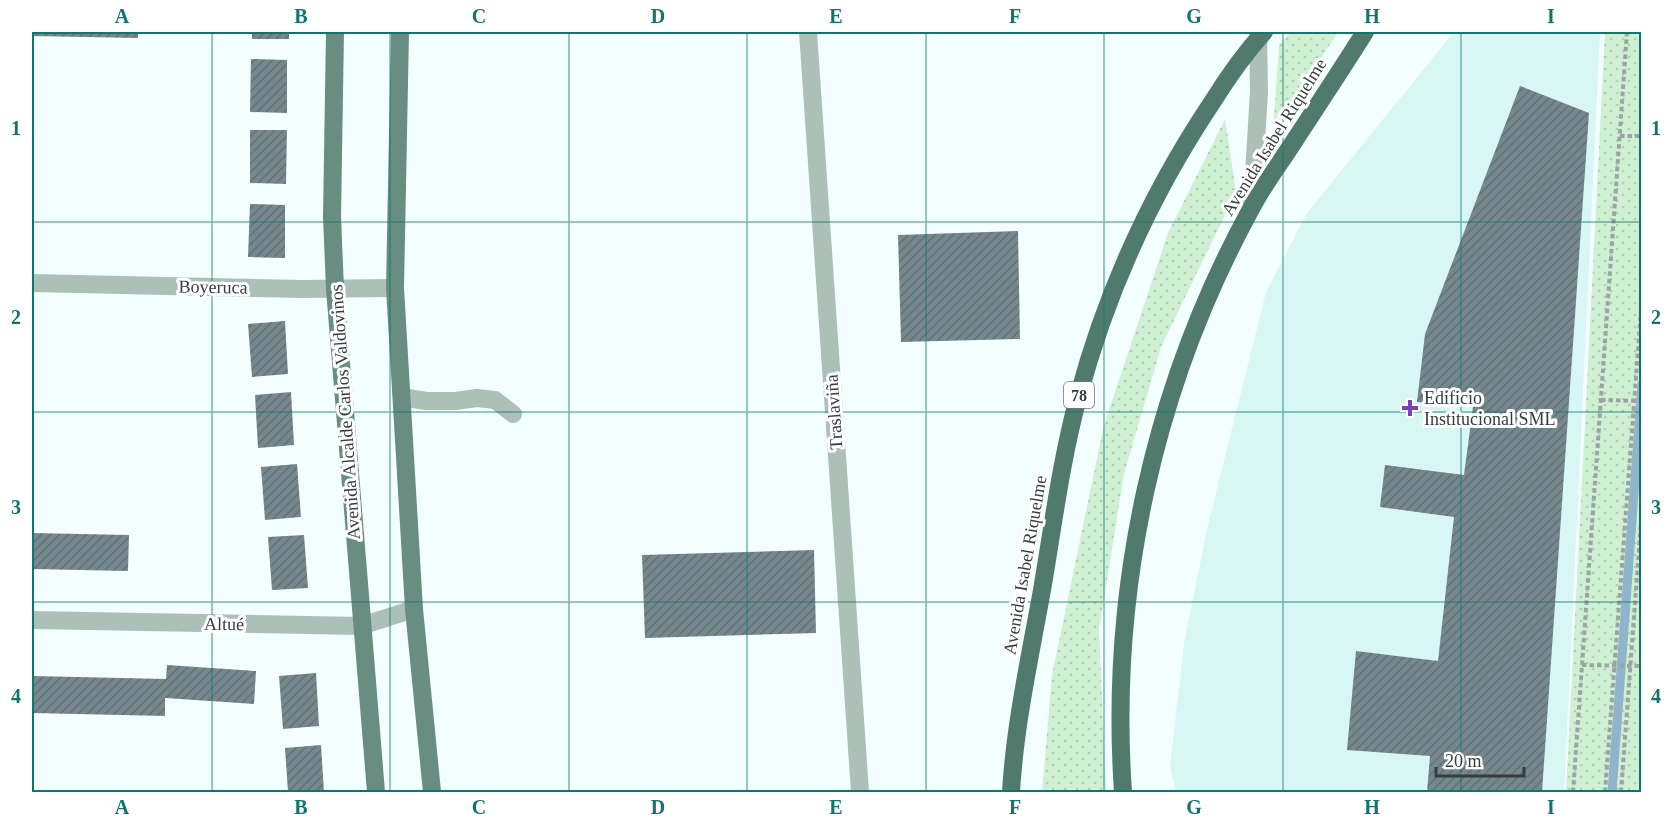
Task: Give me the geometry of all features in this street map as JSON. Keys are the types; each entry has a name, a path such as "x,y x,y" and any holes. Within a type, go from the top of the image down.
{"highway":[{"name":"Avenida Isabel Riquelme","path":"1123,792 1120,739 1123,635 1132,562 1148,478 1164,416 1197,323 1252,205 1365,32"},
{"name":"Avenida Isabel Riquelme","path":"1011,792 1017,728 1065,456 1078,399 1095,344 1132,246 1167,176 1201,119 1260,33"}],"main road":[{"name":"Avenida Alcalde Carlos Valdovinos","path":"335,32 332,185 334,289 376,792"},
{"path":"400,32 395,288 414,609 432,792"}],"street":[{"name":"Traslaviña","path":"808,32 860,792"},
{"path":"1252,205 1257,149 1260,33"},
{"name":"Boyeruca","path":"32,283 334,289 395,288"},
{"path":"402,397 426,401 477,398 495,400 513,414"},
{"name":"Altué","path":"32,620 361,626 414,609"}],"path":[{"path":"1573,792 1628,32"},
{"path":"1620,136 1641,136"},
{"path":"1605,792 1637,401 1641,297"},
{"path":"1600,400 1637,401"},
{"path":"1621,792 1641,509"},
{"path":"1582,665 1641,666"}],"shaded area":[{"name":"Edificio Institucional SML","path":"1454,32 1600,32 1564,792 1176,792 1170,767 1184,643 1208,525 1266,292 1307,213"}],"green space":[{"path":"1291,32 1338,32 1273,133 1279,45"},
{"path":"1605,32 1642,32 1641,792 1566,792"},
{"path":"1225,119 1236,192 1161,347 1124,474 1099,629 1106,792 1042,792 1052,675 1104,425 1168,233"}],"building":[{"path":"32,32 138,32 138,38 32,36"},
{"path":"252,32 289,32 289,39 252,39"},
{"path":"251,59 287,60 287,113 250,112"},
{"path":"1520,86 1589,113 1542,792 1427,792 1430,756 1347,750 1356,651 1438,661 1454,517 1380,507 1385,465 1464,475 1473,407 1417,402 1425,334"},
{"path":"250,130 287,130 286,184 250,183"},
{"path":"250,204 285,205 285,258 248,257"},
{"path":"1018,231 1020,339 901,342 898,235"},
{"path":"285,321 288,374 252,377 248,324"},
{"path":"291,392 294,445 258,448 255,395"},
{"path":"297,464 301,517 265,520 261,467"},
{"path":"32,533 129,535 128,571 32,569"},
{"path":"304,535 308,588 272,590 268,537"},
{"path":"814,550 816,633 645,638 642,555"},
{"path":"167,665 256,671 254,704 165,698 165,716 32,713 32,676 166,679"},
{"path":"316,673 319,726 283,729 279,676"},
{"path":"321,745 324,792 288,792 285,748"}],"waterway":[{"path":"1612,792 1642,384"}],"place":[{"name":"Edificio Institucional SML","path":"1410,408"}]}
